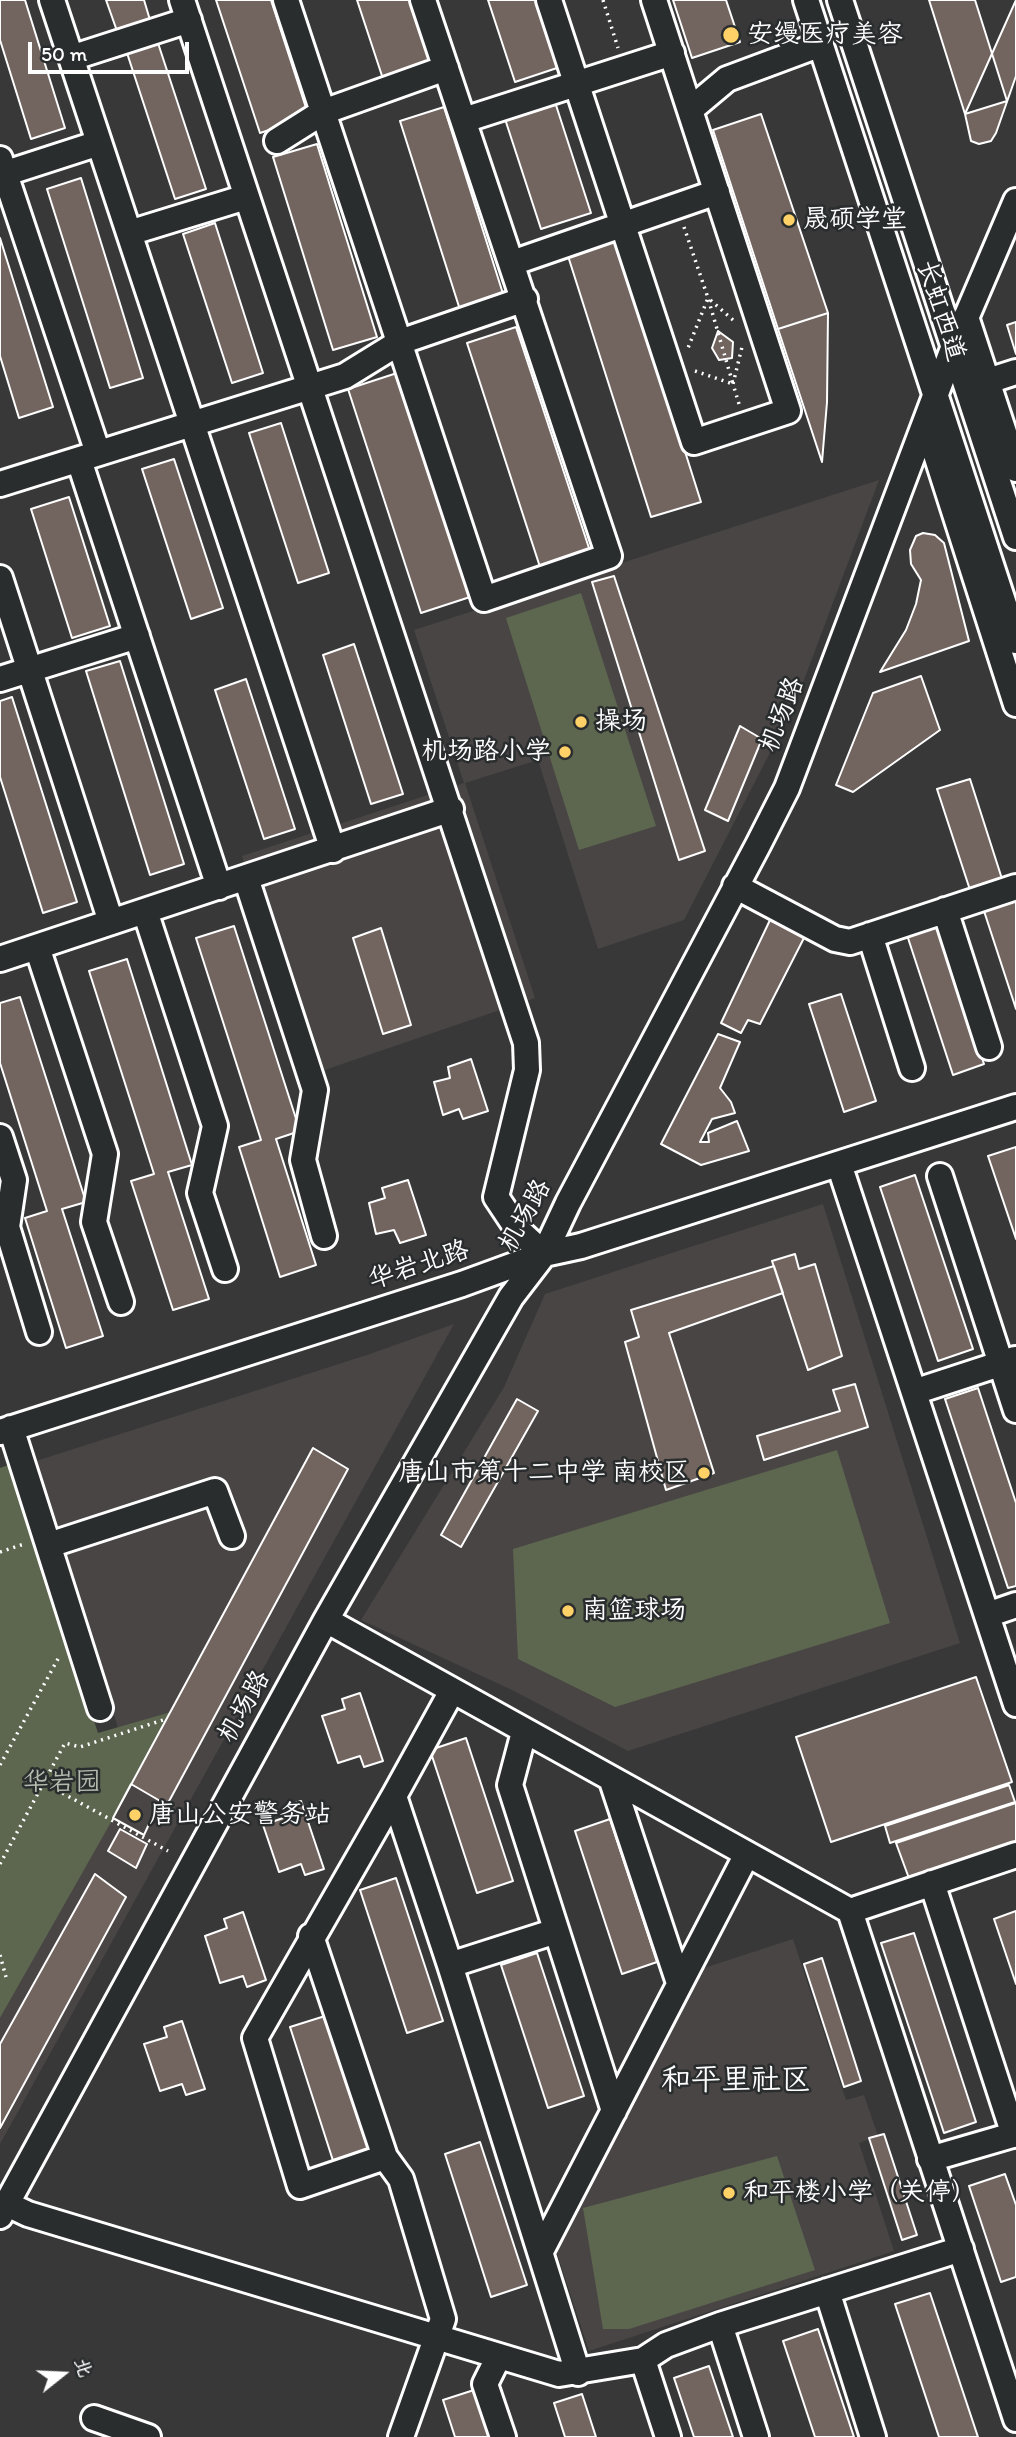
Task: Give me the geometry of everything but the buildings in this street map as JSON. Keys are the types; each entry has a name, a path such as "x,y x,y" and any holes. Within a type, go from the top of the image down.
{"street":[{"path":"52,0 333,849"},
{"path":"286,0 484,599 609,556 423,0"},
{"path":"549,0 694,442 788,411 654,0"},
{"name":"长虹西道","path":"806,0 1016,641"},
{"name":"长虹西道","path":"840,0 1016,537"},
{"path":"71,58 185,10 451,809 526,1043 527,1070 496,1197 518,1230 544,1255"},
{"path":"690,110 727,79 821,44"},
{"path":"464,120 672,53"},
{"path":"276,142 323,112 446,68"},
{"path":"0,175 99,143"},
{"path":"0,159 89,456 136,635 219,887"},
{"path":"512,263 717,192"},
{"path":"128,233 246,197"},
{"name":"机场路","path":"3,2210 326,1620 511,1297 544,1255 568,1203 787,788 937,397 954,346 1016,201"},
{"path":"1,482 345,376 400,342 524,299"},
{"path":"967,317 1016,469"},
{"path":"988,381 1016,372"},
{"path":"926,424 1016,704"},
{"path":"0,578 111,922"},
{"path":"0,679 136,635"},
{"path":"1,954 37,947 451,809"},
{"path":"246,878 315,1090 303,1160 324,1236"},
{"path":"735,886 835,939 850,942 1016,887"},
{"path":"945,910 989,1047"},
{"path":"145,911 215,1126 200,1193 225,1269"},
{"path":"870,935 912,1068"},
{"path":"37,947 105,1154 94,1222 121,1302"},
{"name":"华岩北路","path":"6,1430 462,1284 544,1255 581,1246 1016,1107"},
{"path":"0,1137 14,1180 7,1227 39,1332"},
{"path":"838,1164 1016,1704"},
{"path":"940,1176 1009,1361 1016,1410"},
{"path":"914,1392 1009,1361"},
{"path":"6,1430 49,1545 100,1708"},
{"path":"49,1545 215,1491 232,1536"},
{"path":"987,1615 1016,1605"},
{"path":"326,1620 746,1856 850,1911 930,2160 1011,2387 1016,2419"},
{"path":"385,2157 300,2186 255,2038 453,1691"},
{"path":"524,1732 510,1785 614,2111"},
{"path":"612,1781 679,1983"},
{"path":"394,1796 578,2373"},
{"path":"850,1911 1016,1855"},
{"path":"541,2251 746,1856"},
{"path":"930,2160 1015,2134 932,1883"},
{"path":"450,1965 556,1931"},
{"path":"311,1936 385,2157 401,2179 443,2319 401,2437"},
{"path":"3,2210 28,2214 498,2358 559,2374 578,2373 643,2360 666,2345 720,2325 961,2249"},
{"path":"827,2291 873,2437"},
{"path":"720,2325 756,2437"},
{"path":"498,2358 485,2384 503,2437"},
{"path":"643,2360 668,2437"},
{"path":"94,2418 148,2437"}],"path":[{"path":"603,0 625,68"},
{"path":"677,205 733,384"},
{"path":"708,298 737,327"},
{"path":"687,351 708,298"},
{"path":"733,384 741,341"},
{"path":"690,360 693,370 733,384"},
{"path":"0,1765 75,1627"},
{"path":"0,1864 65,1742 80,1746 163,1720"},
{"path":"44,1783 168,1851"},
{"path":"0,1955 6,1977"}],"shaded area":[{"path":"879,480 795,704 684,920 598,949 538,760 465,783 535,998 313,1074 242,856 464,783 414,630"},
{"name":"唐山市第十二中学 南校区","path":"823,1204 960,1643 628,1751 512,1690 361,1620 504,1387 545,1294"},
{"path":"454,1324 0,2144 0,2018 173,1711 118,1728 36,1461 370,1354"},
{"name":"和平楼小学（关停）","path":"793,1939 846,2100 864,2095 878,2136 859,2143 894,2251 589,2351 554,2244 704,1968"}],"green space":[{"name":"操场","path":"581,593 656,826 579,850 506,618"},
{"path":"837,1450 890,1623 615,1707 518,1659 513,1549"},
{"name":"华岩园","path":"11,1464 98,1733 174,1711 0,2018 0,1468"},
{"path":"777,2156 815,2270 629,2329 603,2329 583,2208"}],"place":[{"name":"安缦医疗美容","path":"731,35"},
{"name":"晟硕学堂","path":"789,220"},
{"name":"操场","path":"581,722"},
{"name":"机场路小学","path":"565,752"},
{"name":"唐山市第十二中学 南校区","path":"704,1473"},
{"name":"南篮球场","path":"568,1611"},
{"name":"唐山公安警务站","path":"135,1815"},
{"name":"和平楼小学（关停）","path":"729,2193"}],"district":[{"name":"和平里社区","path":"736,2081"}]}
